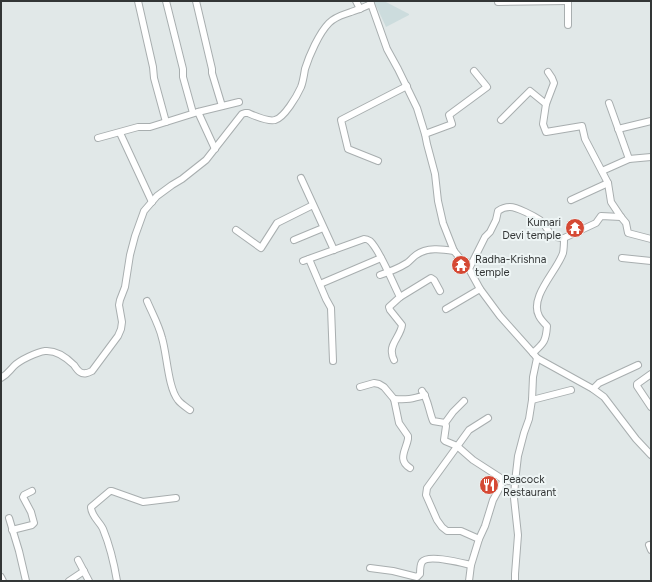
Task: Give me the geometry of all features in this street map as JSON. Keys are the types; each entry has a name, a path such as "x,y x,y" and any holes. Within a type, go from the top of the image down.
{"street":[{"path":"138,1 153,67 154,78 166,122"},
{"path":"166,1 183,69 183,77 196,112 215,148"},
{"path":"196,1 212,73 222,106"},
{"path":"356,1 360,9"},
{"path":"498,2 568,1 568,25"},
{"path":"1,378 7,375 15,365 43,351 60,353 83,374 90,373 92,371 118,336 121,329 122,322 119,305 125,287 130,255 144,211 162,192 201,165 210,156 242,114 248,113 270,121 281,117 301,87 308,62 317,40 325,28 338,16 360,9 370,2 387,49 417,108 435,174 438,201 443,223 454,251 469,269 480,289 500,316 535,355 604,397 636,439 651,455"},
{"path":"425,134 452,124 449,115 487,87 474,71"},
{"path":"548,72 554,83 546,104 543,124 546,132 582,126 585,139 608,183 611,202 626,223 628,232 651,239"},
{"path":"378,161 348,149 341,120 407,86"},
{"path":"502,120 530,90 546,104"},
{"path":"98,138 138,127 150,127 196,112 239,102"},
{"path":"609,103 629,159"},
{"path":"618,129 651,121"},
{"path":"120,132 152,202"},
{"path":"602,171 629,159 651,157"},
{"path":"300,178 334,250"},
{"path":"571,200 608,183"},
{"path":"236,230 261,248 276,223 313,205"},
{"path":"469,269 485,237 490,232 496,220 498,211 504,208 511,207 532,215 542,222 548,232 553,236 564,238 596,223 600,216 621,217"},
{"path":"294,240 324,228"},
{"path":"515,581 518,535 514,498 518,456 529,419 532,400 535,355 546,338 547,326 538,316 537,305 541,292 561,258 564,238"},
{"path":"333,361 331,308 320,284 306,260 364,239 370,241 381,258 400,297"},
{"path":"380,275 406,264 417,254 424,251 438,249 454,251"},
{"path":"320,284 381,258"},
{"path":"622,258 651,261"},
{"path":"394,360 391,352 395,341 402,330 402,325 389,307 400,297 431,278 434,280 440,291"},
{"path":"446,309 480,289"},
{"path":"147,301 162,337 167,356 170,381 179,401 190,410"},
{"path":"593,389 600,383 638,365"},
{"path":"651,374 637,384 651,407"},
{"path":"360,387 374,383 379,384 384,387 394,399 399,423 408,436 403,460 410,468"},
{"path":"532,400 571,390"},
{"path":"394,399 412,399 424,393 433,421 445,424"},
{"path":"464,401 453,412 445,424 445,442 457,446 473,460 504,480 515,482"},
{"path":"479,539 460,532 447,530 442,527 437,520 426,495 428,488 469,430 488,418"},
{"path":"469,581 471,565 479,539 485,526 493,500 504,480"},
{"path":"12,530 32,525 34,523 32,512 23,497 32,490"},
{"path":"117,581 111,554 102,527 93,515 91,507 110,491 143,502 176,498"},
{"path":"9,518 26,581"},
{"path":"370,568 393,571 417,577 420,574 423,561 427,559 436,558 471,565"},
{"path":"78,560 89,581"},
{"path":"69,581 84,571"},
{"path":"1,577 3,581"}],"shaded area":[{"path":"374,1 384,1 409,15 386,27"}],"place":[{"name":"Kumari Devi temple","path":"575,228"},
{"name":"Radha-Krishna temple","path":"461,265"},
{"name":"Peacock Restaurant","path":"489,485"}]}
